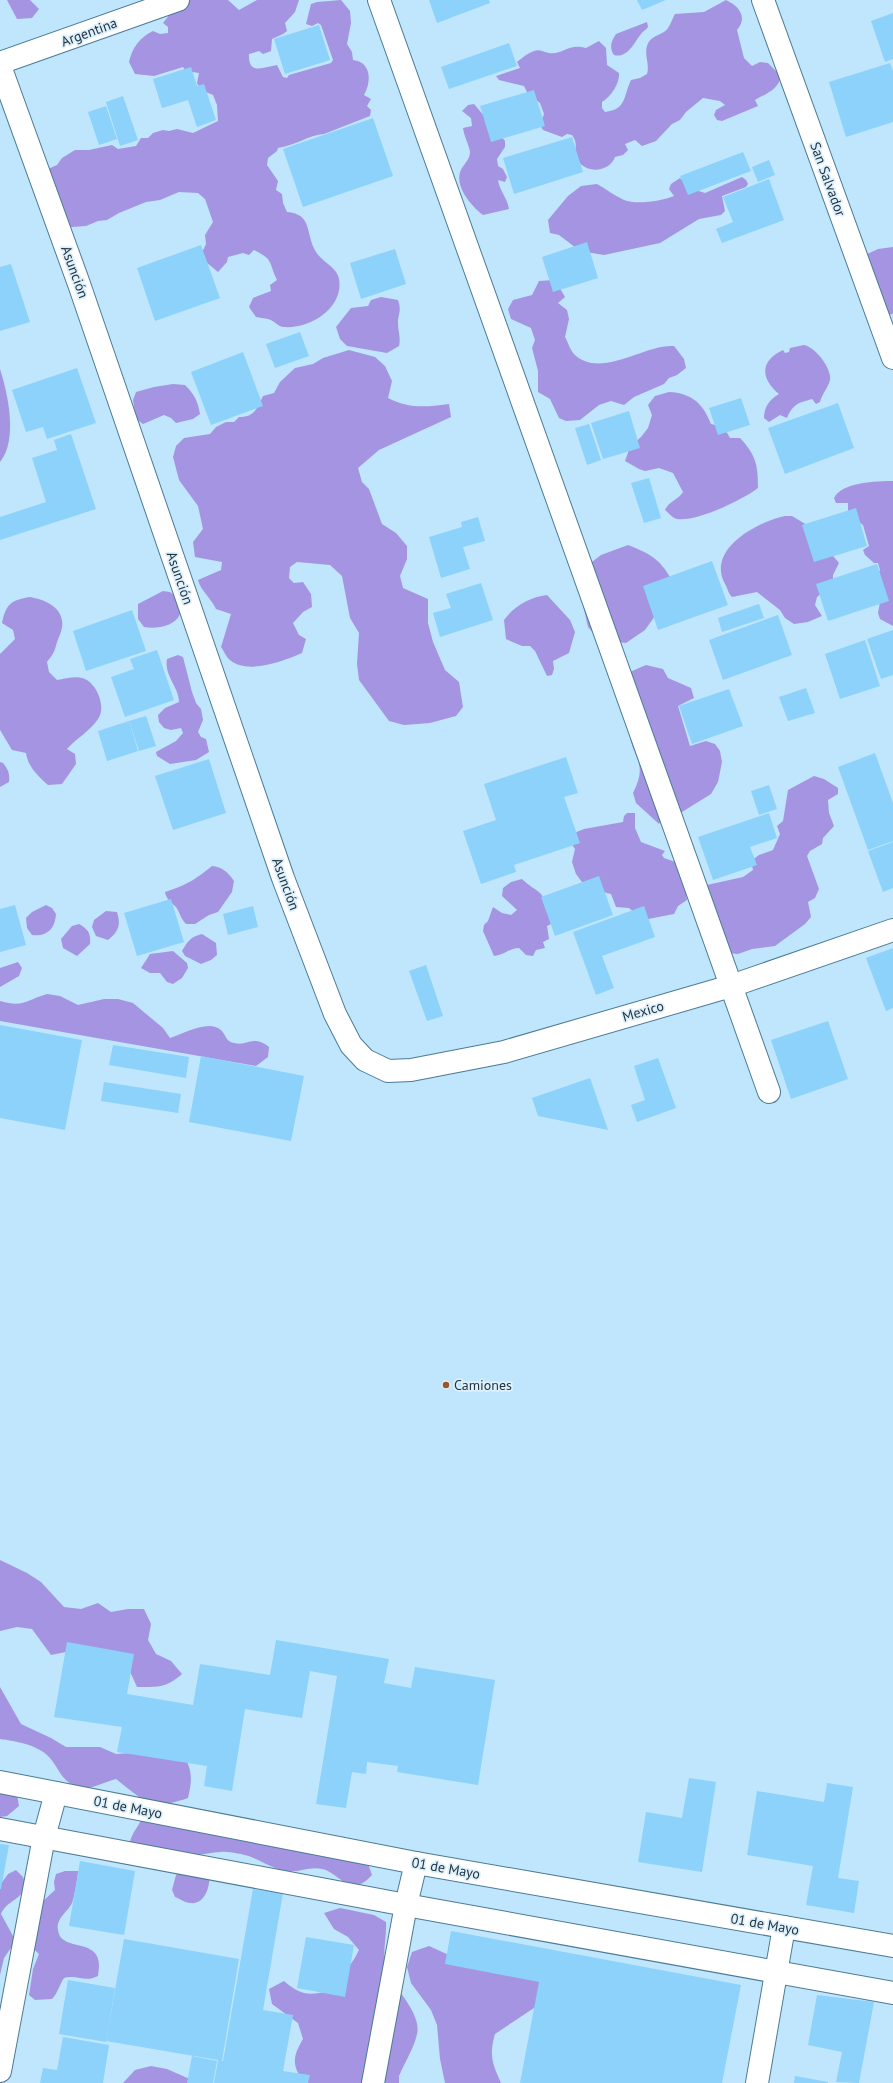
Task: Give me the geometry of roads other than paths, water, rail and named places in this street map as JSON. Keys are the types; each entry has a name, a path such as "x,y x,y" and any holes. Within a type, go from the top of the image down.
{"street":[{"name":"Argentina","path":"0,64 178,0"},
{"path":"379,0 769,1092"},
{"name":"San Salvador","path":"763,0 893,358"},
{"name":"Asunción","path":"0,64 79,284 283,878 335,1014 351,1045 365,1060 388,1071"},
{"name":"Mexico","path":"388,1071 412,1070 504,1052 731,986 893,930"},
{"name":"01 de Mayo","path":"0,1782 416,1863 893,1946"},
{"path":"0,2071 44,1838 56,1793"},
{"path":"0,1829 406,1905 893,1993"},
{"path":"373,2083 406,1905 416,1863"},
{"path":"757,2083 784,1927"}],"place":[{"name":"Camiones","path":"446,1385"}]}
